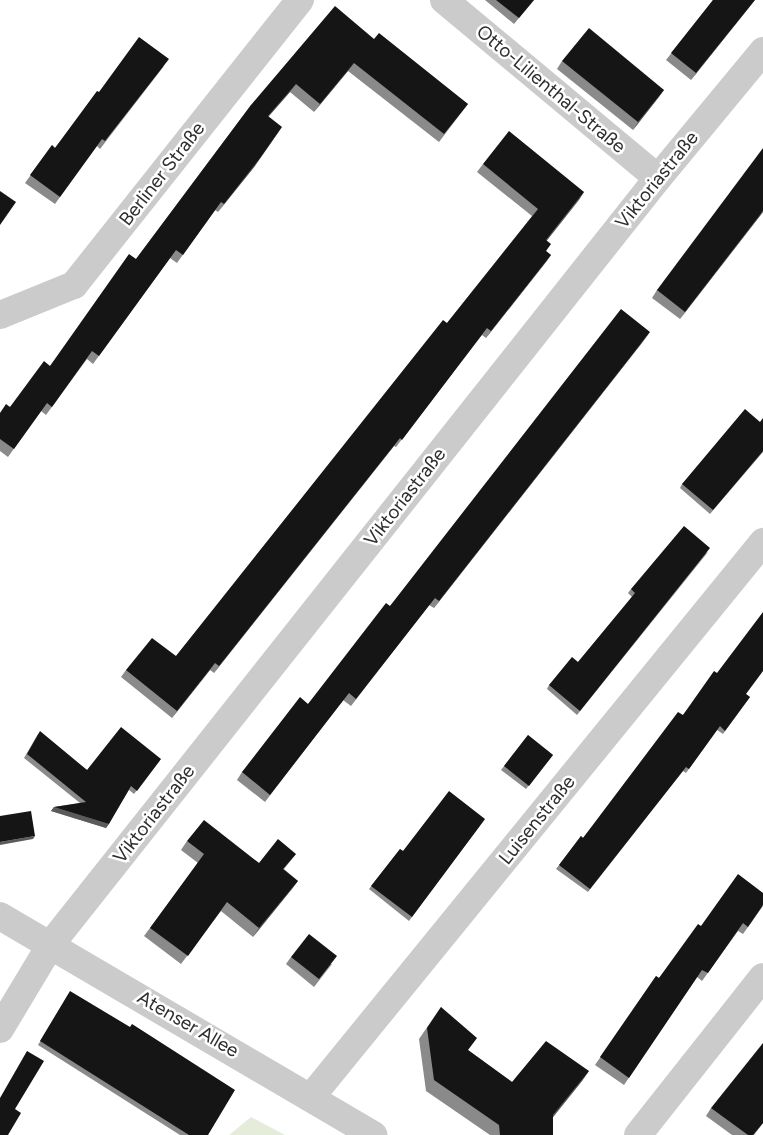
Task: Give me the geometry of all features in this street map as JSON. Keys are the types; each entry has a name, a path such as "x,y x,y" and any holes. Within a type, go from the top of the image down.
{"street":[{"name":"Berliner Straße","path":"0,315 74,286 300,0"},
{"name":"Otto-Lilienthal-Straße","path":"444,0 658,178"},
{"name":"Viktoriastraße","path":"0,1029 50,944 658,178 763,51"},
{"name":"Luisenstraße","path":"311,1097 763,542"},
{"name":"Atenser Allee","path":"0,916 374,1135"},
{"path":"638,1135 763,977"}],"green space":[{"path":"251,1117 285,1135 229,1135"}],"building":[{"path":"496,0 534,0 519,18"},
{"path":"713,0 755,0 696,73 671,53"},
{"path":"335,6 374,39 379,33 468,104 444,134 354,63 320,104 296,84 268,116 282,127 260,158 224,204 221,202 183,255 176,250 99,356 92,351 52,407 47,403 14,449 0,439 0,413 6,404 10,407 44,361 50,366 129,254 136,259 251,105"},
{"path":"589,28 664,90 638,122 562,61"},
{"path":"139,37 169,59 105,141 102,139 60,197 30,175 52,145 55,148"},
{"path":"509,131 584,192 546,240 551,244 546,251 551,255 491,331 487,328 402,440 400,438 219,666 215,663 177,711 126,670 152,638 176,656 443,320 447,323 538,209 483,164"},
{"path":"763,148 763,211 685,312 657,290"},
{"path":"0,191 16,202 0,225"},
{"path":"621,309 650,332 439,601 435,598 356,699 349,693 270,795 242,772 300,697 308,704 386,603 390,606"},
{"path":"745,409 760,422 763,418 763,451 713,510 682,484"},
{"path":"684,526 710,548 580,711 549,685 572,657 578,662 635,593 631,589"},
{"path":"763,612 763,671 746,694 750,697 725,731 720,726 689,769 686,767 590,889 559,865 581,836 583,838 678,712 683,715 714,671 717,673"},
{"path":"121,727 161,759 137,791 131,786 109,824 54,807 86,802 27,754 40,731 87,770"},
{"path":"528,735 553,755 529,786 504,766"},
{"path":"449,791 485,819 412,917 371,886 400,849 403,851"},
{"path":"31,811 35,836 0,842 0,816"},
{"path":"204,820 259,863 278,839 296,854 283,869 298,881 259,928 227,902 188,956 150,928 204,854 187,841"},
{"path":"738,874 763,893 763,905 748,927 743,923 708,973 702,970 629,1078 600,1057 656,976 659,978 698,924 701,926"},
{"path":"309,934 337,956 319,979 291,957"},
{"path":"70,991 130,1027 132,1024 235,1090 208,1135 189,1135 40,1041"},
{"path":"441,1007 477,1038 468,1050 512,1082 546,1041 589,1071 553,1115 553,1135 500,1135 499,1125 434,1080 427,1028"},
{"path":"763,1043 763,1123 753,1135 748,1135 711,1108"},
{"path":"27,1051 44,1061 15,1109 21,1113 8,1135 0,1135 0,1098"}]}
